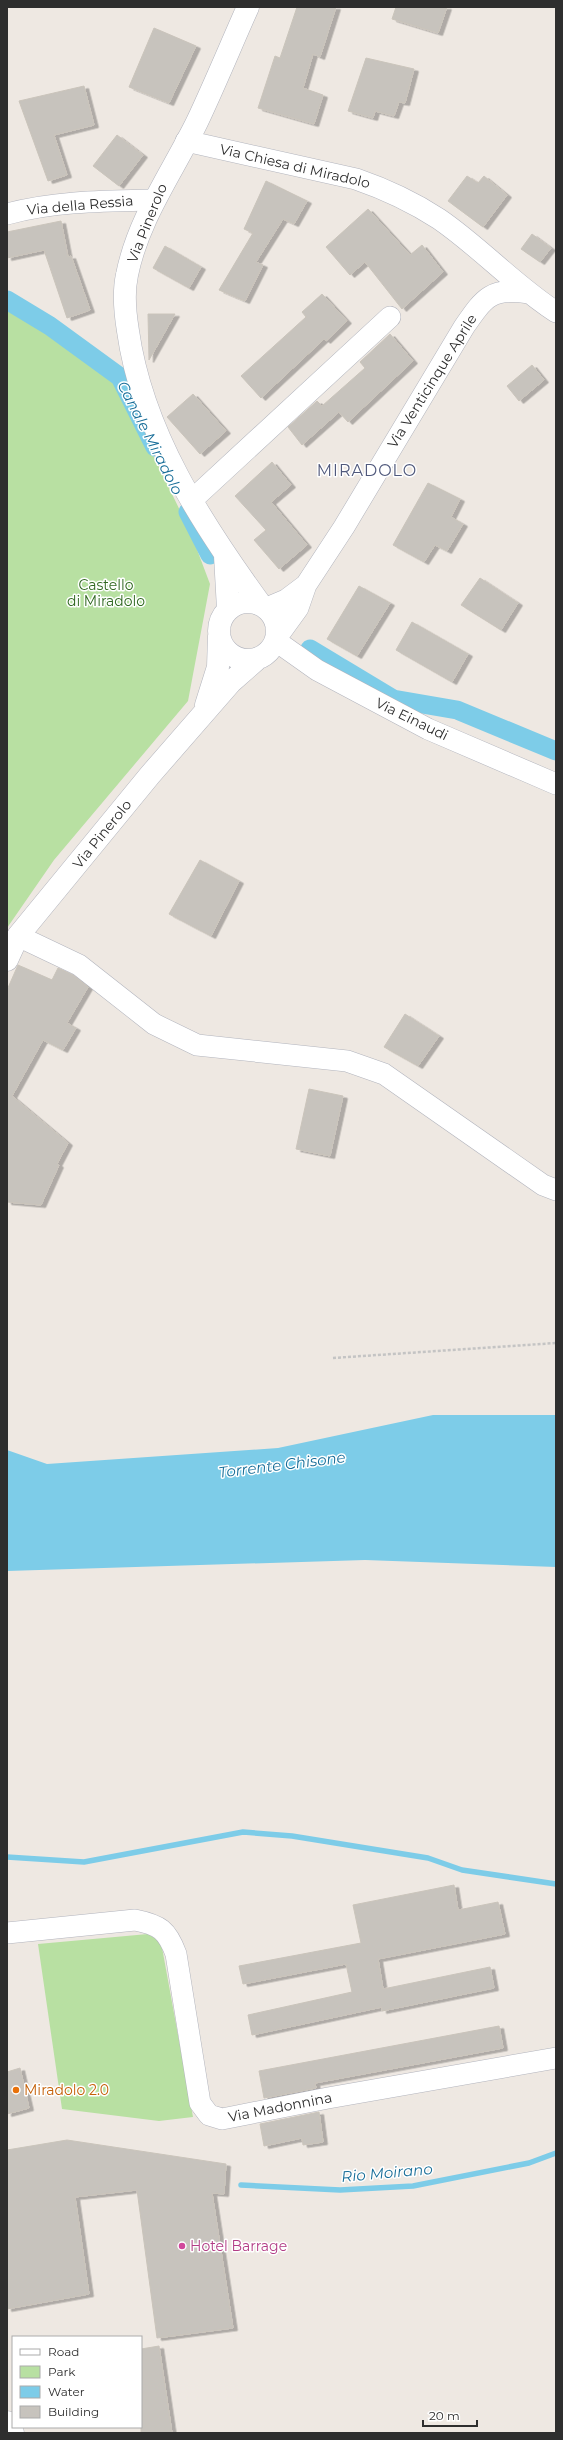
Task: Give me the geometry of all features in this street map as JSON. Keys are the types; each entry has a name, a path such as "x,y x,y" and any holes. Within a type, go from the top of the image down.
{"street":[{"name":"Via Pinerolo","path":"248,7 196,123 154,200 132,254 126,276 125,310 135,374 149,413 192,500 224,556 264,606"},
{"name":"Via Chiesa di Miradolo","path":"186,141 356,179 378,186 439,219 528,293 556,312"},
{"name":"Via della Ressia","path":"7,214 34,207 97,201 154,200"},
{"name":"Via Venticinque Aprile","path":"306,585 344,527 464,327 481,302 494,294 503,291 528,293"},
{"path":"192,500 390,317"},
{"name":"Via Pinerolo","path":"224,556 228,610"},
{"path":"306,585 298,608 276,639 269,652 256,660 241,659 228,653 219,636 221,622 228,610 244,602 264,606 286,600 306,585"},
{"path":"264,606 276,621 276,639"},
{"name":"Via Pinerolo","path":"203,714 218,667 219,636"},
{"name":"Via Einaudi","path":"276,639 317,670 428,729 556,784"},
{"name":"Via Pinerolo","path":"7,960 18,936 203,714 231,682 256,660"},
{"path":"18,936 79,965 154,1024 197,1045 347,1061 384,1074 543,1185 556,1190"},
{"name":"Via Madonnina","path":"7,1933 135,1920 155,1924 170,1937 176,1954 200,2103 209,2115 222,2119 328,2098 556,2058"},
{"path":"7,2422 13,2433"}],"path":[{"path":"333,1358 556,1343"}],"green space":[{"name":"Castello di Miradolo","path":"7,306 65,343 117,381 190,531 210,584 188,701 54,860 7,928"},
{"path":"148,1934 161,1942 193,2117 159,2121 62,2109 38,1944"}],"water":[{"name":"Torrente Chisone","path":"433,1415 556,1415 556,1567 365,1560 7,1571 7,1450 47,1464 278,1448"}],"building":[{"path":"297,7 336,7 320,57 313,54 303,88 323,95 314,124 258,108 275,56 280,58"},
{"path":"396,7 447,7 438,33 392,19"},
{"path":"154,28 196,46 169,103 129,87"},
{"path":"366,58 414,69 405,103 399,102 394,116 375,111 373,118 348,111"},
{"path":"84,86 94,125 54,135 67,175 48,181 19,101"},
{"path":"117,135 143,155 119,186 93,166"},
{"path":"467,176 478,183 484,176 507,195 483,227 448,201"},
{"path":"266,181 307,201 294,224 283,219 256,262 263,265 245,301 219,290 253,233 244,229"},
{"path":"368,209 410,255 422,245 443,272 402,309 365,262 350,275 326,247"},
{"path":"61,221 68,257 71,256 90,310 67,318 44,250 7,258 7,232"},
{"path":"532,234 551,248 540,262 521,249"},
{"path":"165,246 201,267 189,288 153,268"},
{"path":"322,294 347,321 326,341 324,339 261,398 241,376 306,317 302,312"},
{"path":"148,314 175,314 149,360"},
{"path":"390,334 413,361 348,422 339,412 302,445 288,427 317,401 322,406 365,368 360,362"},
{"path":"532,365 544,380 519,401 507,386"},
{"path":"193,394 226,431 200,454 167,417"},
{"path":"272,462 291,485 271,502 307,545 279,569 254,540 266,530 235,496"},
{"path":"428,483 460,499 451,517 463,524 447,551 435,545 424,562 393,545"},
{"path":"480,578 518,603 501,630 461,605"},
{"path":"359,586 390,603 357,656 327,639"},
{"path":"412,622 468,654 452,682 396,650"},
{"path":"200,860 239,881 211,936 169,914"},
{"path":"18,965 52,980 58,968 73,975 88,987 67,1023 76,1028 63,1050 43,1040 12,1096 68,1143 57,1164 59,1165 41,1205 7,1202 7,990"},
{"path":"405,1014 439,1036 418,1066 384,1047"},
{"path":"309,1089 343,1096 330,1156 296,1149"},
{"path":"454,1885 458,1910 498,1902 505,1934 378,1959 383,1989 490,1967 494,1988 382,2011 382,2007 252,2035 248,2015 352,1992 346,1964 243,1984 239,1966 361,1943 353,1905"},
{"path":"499,2026 503,2048 315,2083 316,2088 264,2098 259,2071"},
{"name":"Miradolo 2.0","path":"20,2068 29,2108 7,2114 7,2072"},
{"path":"319,2112 323,2142 303,2145 302,2138 264,2146 260,2124"},
{"name":"Hotel Barrage","path":"67,2140 226,2164 224,2194 212,2193 233,2328 157,2338 137,2190 75,2197 89,2294 7,2309 7,2150"},
{"path":"159,2346 172,2433 141,2433 142,2349"}],"waterway":[{"name":"Canale Miradolo","path":"7,300 50,326 120,377 155,447"},
{"name":"Canale Miradolo","path":"188,512 210,555"},
{"name":"Canale Miradolo","path":"310,649 393,699 457,710 556,751"},
{"path":"7,1857 84,1862 243,1832 292,1836 428,1858 462,1870 556,1884"},
{"name":"Rio Moirano","path":"241,2185 340,2190 413,2186 529,2163 556,2153"}],"place":[{"name":"Miradolo 2.0","path":"16,2090"},
{"name":"Hotel Barrage","path":"182,2246"}],"district":[{"name":"MIRADOLO","path":"367,470"}]}
